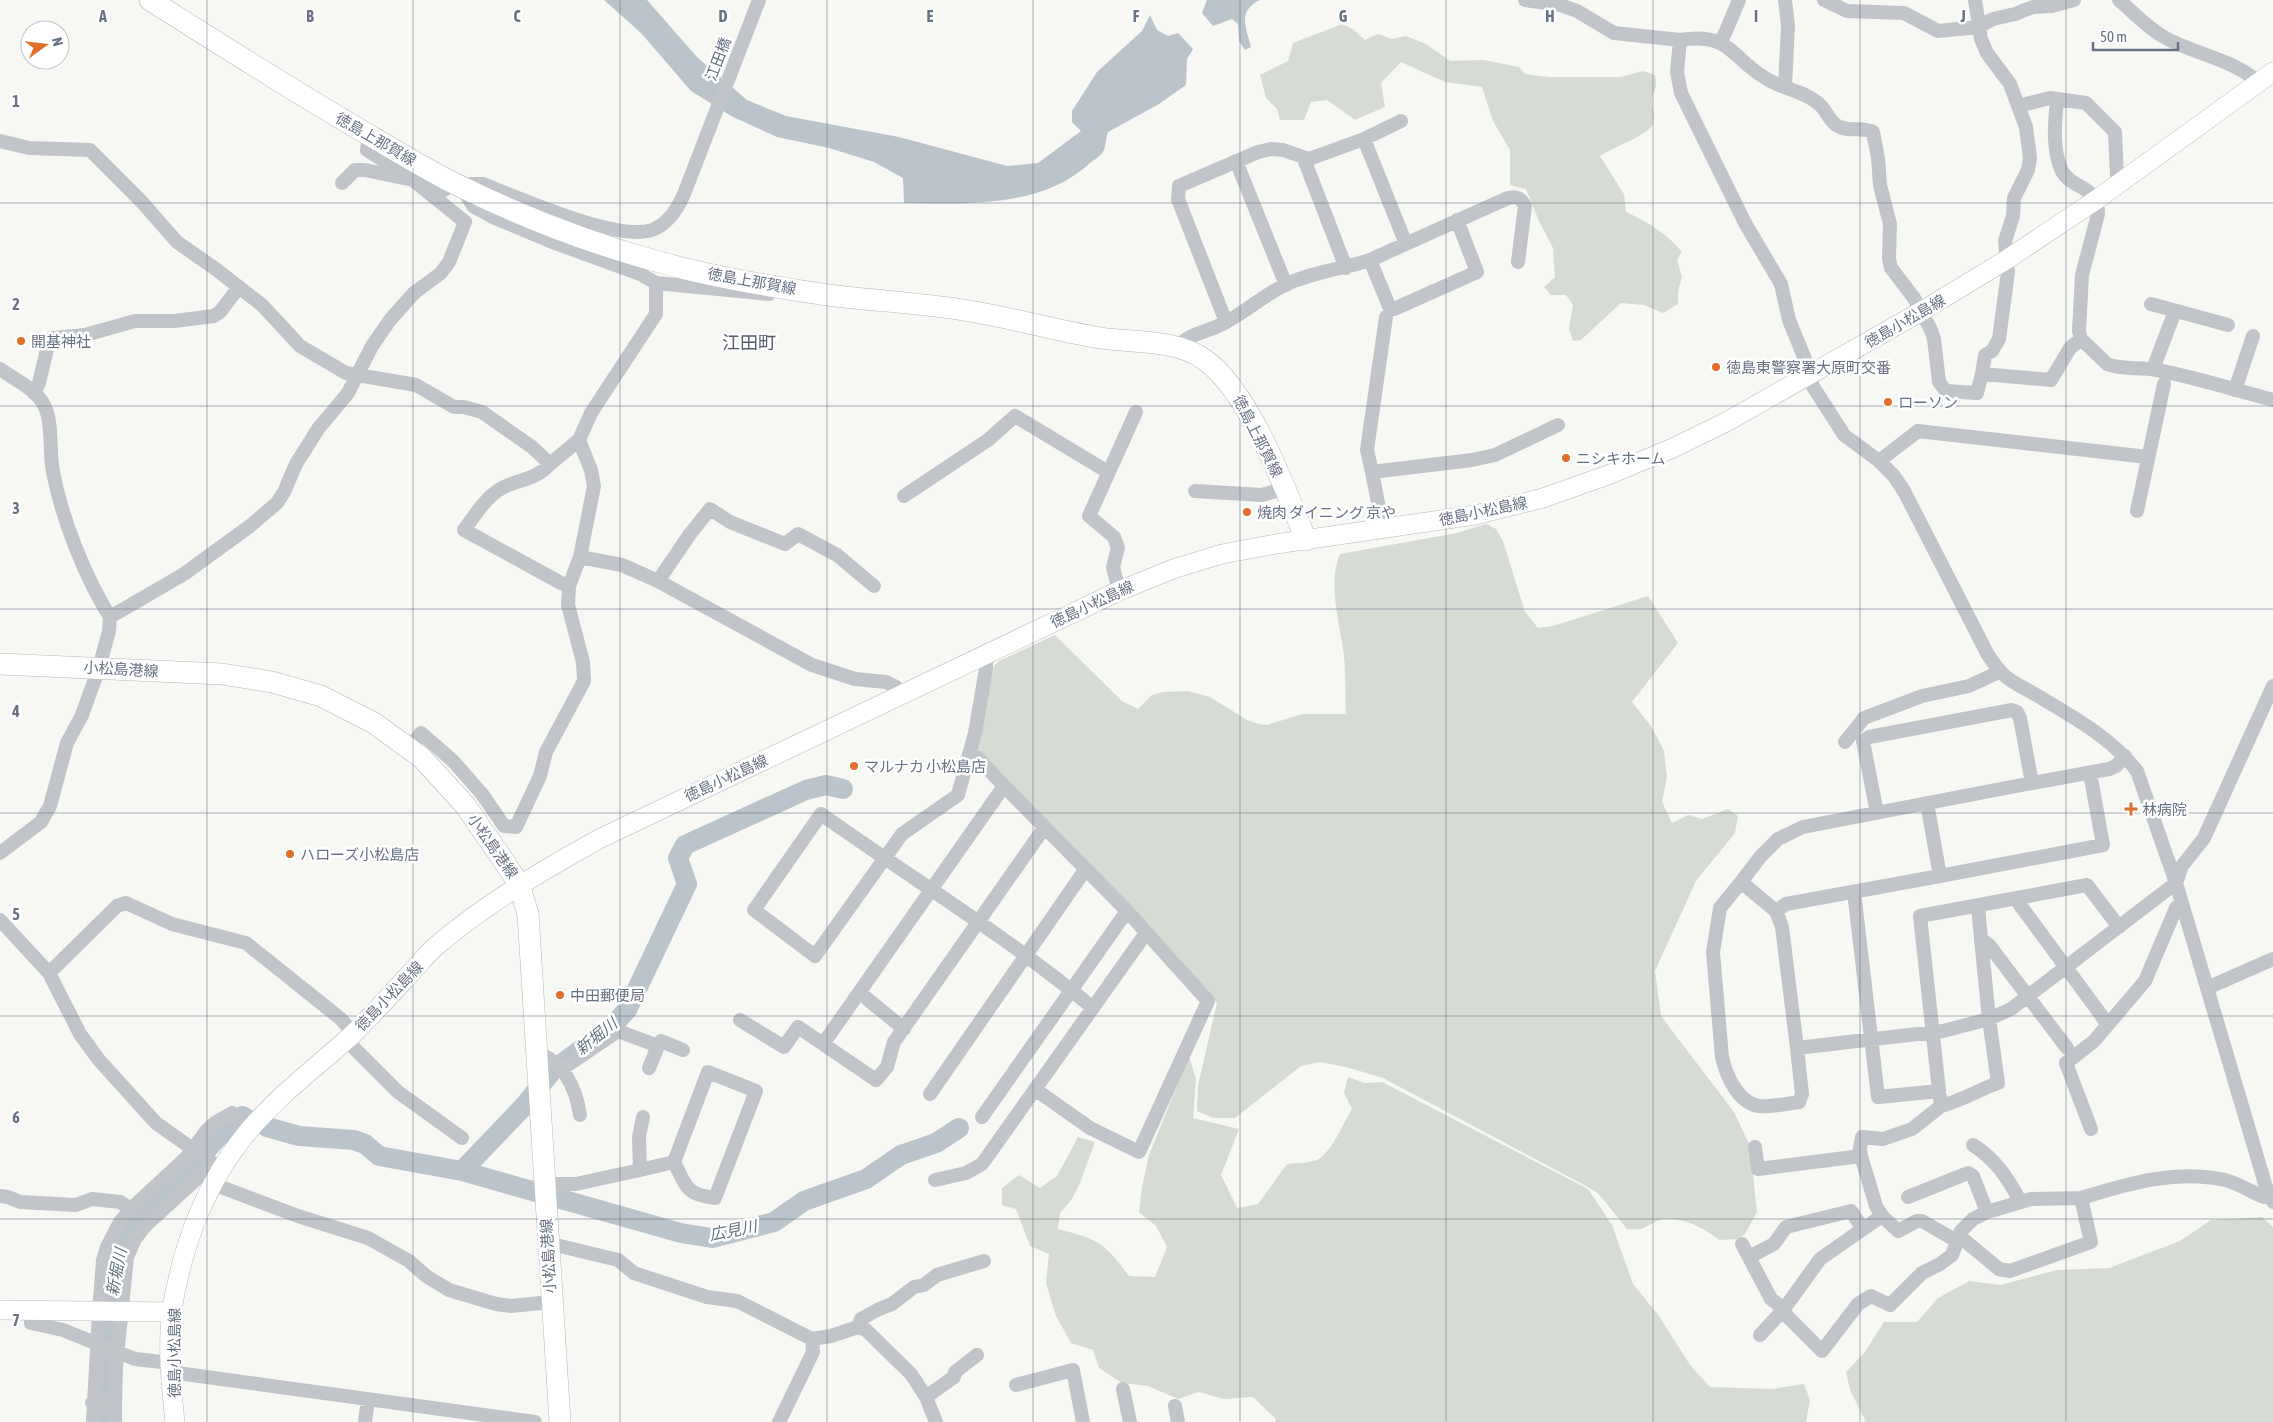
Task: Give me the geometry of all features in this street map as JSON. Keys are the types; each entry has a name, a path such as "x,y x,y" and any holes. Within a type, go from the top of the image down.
{"main road":[{"name":"徳島上那賀線","path":"150,0 369,136 459,186 556,228 620,251 693,270 828,295 967,311 1099,338 1178,348 1205,360 1232,386 1247,412 1284,488 1306,540"},
{"name":"徳島小松島線","path":"175,1422 170,1367 172,1312 183,1254 214,1170 242,1123 265,1112 349,1037 434,948 487,906 519,884 599,838 1119,590 1173,569 1222,554 1475,515 1543,498 1608,475 1673,448 1728,421 1809,376 2006,260 2096,200 2268,79"},
{"name":"小松島港線","path":"0,664 222,674 272,682 321,696 374,723 410,748 422,758 465,805 519,884 528,914 560,1422"},
{"path":"0,1310 172,1312"}],"street":[{"name":"江田橋","path":"459,186 483,184 570,217 620,230 647,231 663,224 678,207 759,0"},
{"path":"1525,0 1550,2 1577,11 1614,32 1631,36 1680,40 1703,38 1720,42 1768,80 1785,86 1819,104 1835,124 1847,130 1870,130 1873,132 1878,158 1880,185 1890,224 1889,259 1891,268 1922,311 1934,339 1937,369 1940,382 1946,391 1977,393 1984,355 1992,351 1999,339 2008,272 2005,241 2013,216 2014,198 2028,170 2030,158 2026,127 2005,75 1987,53 1978,27 1975,0"},
{"path":"1720,42 1739,0"},
{"path":"1785,0 1788,26 1785,86"},
{"path":"1824,0 1846,11 1904,13 1938,31 1978,27 1993,19 2015,14 2033,7 2052,6 2074,0"},
{"path":"2119,0 2164,37 2253,77 2268,79"},
{"path":"1680,40 1677,72 1681,93 1745,223 1781,284 1789,320 1809,376 1844,435 1879,461 1894,476 1904,491 1988,655 1999,672 2013,684 2038,695 2073,717 2125,756 2136,771 2176,883 2272,1199"},
{"path":"2018,106 2050,98 2086,103 2115,132 2117,176 2120,182"},
{"path":"2057,99 2054,137 2061,170 2067,178 2089,191 2096,200 2098,214 2082,275 2080,340 2107,364 2153,369 2273,400"},
{"path":"1226,322 1178,199 1179,186 1236,160 1270,149 1296,154 1304,158 1315,158 1364,139 1400,121"},
{"path":"110,617 184,574 250,526 276,503 284,492 296,464 318,429 337,408 358,375 372,346 390,320 405,302 441,273 449,262 465,222 413,180 367,150 369,136"},
{"path":"1364,139 1406,244"},
{"path":"0,141 29,148 90,150 98,156 177,242 262,305 300,346 346,373 416,385 454,407 482,412 532,447 550,464"},
{"path":"1304,158 1346,268"},
{"path":"1236,160 1286,285"},
{"path":"342,183 355,170 365,170 413,180 444,190 459,186 473,206 496,218 555,243 640,274 656,283 769,294 778,286"},
{"path":"1178,348 1189,336 1206,332 1226,322 1286,285 1324,272 1346,268 1370,260 1515,196 1522,199 1526,206 1518,262"},
{"path":"1370,260 1389,306 1394,309 1477,272 1457,220"},
{"path":"569,586 464,530 488,498 506,486 533,478 542,473 579,440 591,413 656,314 656,283"},
{"path":"34,393 39,383 49,341 52,338 85,335 135,321 174,321 214,316 220,312 239,287"},
{"path":"2152,304 2228,325"},
{"path":"2153,369 2175,311"},
{"path":"1382,528 1367,450 1386,318"},
{"path":"2235,390 2253,336"},
{"path":"1982,374 2051,380 2070,348 2080,340"},
{"path":"0,369 34,393 43,403 48,414 49,456 62,507 95,593 110,617 109,631 98,668 82,714 67,743 50,806 41,822 0,854"},
{"path":"2138,511 2164,384"},
{"path":"1119,590 1113,567 1118,548 1114,536 1089,516 1136,412"},
{"path":"904,496 988,440 1015,416 1108,472"},
{"path":"1372,472 1472,460 1495,455 1558,425"},
{"path":"1879,461 1918,431 2148,457"},
{"path":"410,748 421,733 453,761 482,794 504,826 516,827 540,776 546,752 584,681 583,662 568,605 569,586 580,557 594,486 592,470 579,440"},
{"path":"1195,491 1262,495 1284,488"},
{"path":"658,581 690,534 710,509 730,522 785,544 798,534 837,555 874,586"},
{"path":"580,557 622,565 658,581 812,665 855,679 886,682 896,687 902,695"},
{"path":"986,654 986,669 969,754 958,795 902,834 884,859 815,956 754,910 821,814 884,859 1072,990 1093,1008"},
{"path":"1845,742 1864,718 1922,696 1969,686 1999,672"},
{"path":"1797,1048 1933,1032 1990,1019 2011,1009 2028,997 2176,883 2182,866 2204,838 2273,686"},
{"path":"1877,813 1863,741 1870,737 2012,710 2017,712 2020,718 2032,783"},
{"path":"969,754 978,758 1044,828 1127,911 1208,1002 1139,1152 1090,1128 1036,1090"},
{"path":"1742,882 1776,912 1782,927 1802,1094 1799,1102 1773,1106 1757,1106 1746,1099 1733,1086 1725,1072 1713,952 1720,908 1761,856 1778,839 1804,827 2090,773 2116,766 2125,756"},
{"path":"1776,912 1786,904 2103,845 2090,773"},
{"path":"823,1044 1004,786"},
{"path":"1927,803 1940,876"},
{"path":"740,1020 784,1047 798,1027 876,1080 886,1067 894,1042 979,924 1044,828"},
{"path":"930,1094 1085,870"},
{"path":"1941,1106 1920,916 2087,885 2119,927"},
{"path":"1854,892 1873,1039 1878,1097 1939,1092"},
{"path":"2017,898 2020,905 2104,1019"},
{"path":"49,973 116,906 126,903 172,924 246,944 340,1019 349,1037 398,1092 462,1138"},
{"path":"2091,1129 2066,1063 2094,1041 2145,981 2176,908 2182,903"},
{"path":"1978,906 1998,1083 1974,1092 1958,1102 1941,1106 1912,1129 1883,1139 1862,1137 1861,1156 1876,1206 1882,1216 1898,1231 1916,1221 1922,1221 1958,1239 1999,1269 2010,1271 2091,1242 2081,1198"},
{"path":"982,1117 1127,911"},
{"path":"0,920 49,973 80,1034 99,1060 156,1123 195,1152 214,1170 298,1216 368,1238 402,1257 426,1276 449,1290 496,1304 511,1306 551,1302"},
{"path":"935,1180 966,1173 982,1164 1146,933"},
{"path":"1981,939 1989,945 2067,1048"},
{"path":"2207,988 2273,959"},
{"path":"860,993 904,1029"},
{"path":"562,1069 618,1031 658,1046"},
{"path":"649,1068 660,1041 683,1050"},
{"path":"537,1053 550,1057 562,1069 574,1089 580,1115"},
{"path":"708,1072 756,1091 715,1198 696,1195 689,1191 674,1162 708,1072"},
{"path":"93,1422 104,1405 110,1312 103,1260 107,1247 120,1222 131,1209 195,1152 207,1130 216,1122 232,1113 242,1123"},
{"path":"640,1170 639,1137 643,1117"},
{"path":"1973,1145 1989,1156 2006,1176 2020,1201"},
{"path":"1755,1147 1758,1169 1861,1156"},
{"path":"545,1190 674,1162"},
{"path":"115,1422 104,1405 110,1312 135,1238 147,1224 214,1170"},
{"path":"1908,1197 1968,1173 1973,1176 1987,1212"},
{"path":"1742,1244 1771,1299 1784,1309 1786,1314 1822,1351 1858,1304 1872,1296 1890,1305 1922,1273 1940,1264 1952,1255 1967,1223 1987,1212 2020,1201 2081,1198 2140,1181 2177,1176 2225,1180 2272,1199"},
{"path":"0,1196 20,1202 76,1205 92,1199 120,1202 131,1209"},
{"path":"1749,1257 1774,1244 1786,1227 1833,1215 1851,1211 1863,1229"},
{"path":"1760,1335 1784,1309 1820,1259 1882,1216"},
{"path":"548,1245 560,1246 618,1260 634,1273 707,1297 737,1301 812,1339 831,1336 858,1327 866,1330 911,1374 926,1397 936,1422"},
{"path":"858,1327 861,1319 892,1304 914,1286 924,1284 937,1274 984,1261"},
{"path":"31,1310 31,1323 63,1330 135,1359 170,1367 368,1400 536,1422"},
{"path":"779,1422 813,1352 812,1339"},
{"path":"926,1397 954,1377 955,1372 977,1355"},
{"path":"1016,1385 1073,1370 1083,1422"},
{"path":"1123,1389 1130,1422"},
{"path":"365,1422 368,1400"},
{"path":"1175,1406 1178,1422"}],"shaded area":[{"path":"604,0 647,0 697,57 747,100 786,116 899,137 1007,166 1038,163 1081,131 1072,122 1072,111 1097,72 1142,31 1150,15 1157,30 1168,36 1178,33 1193,49 1187,59 1186,85 1159,104 1108,132 1102,154 1071,178 1026,196 1002,200 952,204 904,203 903,178 874,162 829,148 777,137 733,117 691,91 641,33"},
{"path":"1207,0 1260,0 1248,9 1246,14 1245,20 1251,47 1245,50 1239,41 1238,24 1232,19 1213,26 1202,13"},
{"path":"1342,24 1353,29 1365,40 1378,34 1392,39 1406,36 1426,44 1450,61 1484,60 1519,67 1525,74 1549,77 1621,77 1643,71 1655,75 1656,87 1652,101 1654,121 1652,126 1639,136 1600,156 1624,194 1626,212 1670,239 1682,252 1677,260 1682,277 1678,291 1678,304 1663,313 1644,305 1621,303 1581,340 1573,341 1569,329 1573,305 1566,295 1551,295 1544,287 1555,277 1553,248 1526,189 1510,185 1510,150 1493,121 1482,87 1445,82 1401,62 1381,83 1385,107 1355,120 1327,100 1311,102 1304,120 1280,120 1277,109 1266,98 1260,75 1288,61 1293,43"},
{"path":"1486,524 1496,529 1503,541 1525,612 1538,628 1553,626 1648,596 1678,643 1632,702 1651,726 1664,751 1667,777 1662,802 1672,823 1688,815 1702,819 1728,809 1738,816 1735,833 1696,881 1655,971 1661,1016 1734,1112 1750,1146 1757,1212 1745,1234 1737,1239 1719,1240 1697,1226 1671,1219 1663,1219 1640,1229 1627,1229 1598,1193 1588,1187 1383,1078 1346,1067 1320,1062 1301,1066 1235,1118 1213,1118 1197,1111 1198,1085 1217,1003 1177,956 977,750 994,666 999,661 1055,635 1122,701 1138,709 1152,695 1163,692 1188,691 1210,697 1247,720 1259,724 1267,725 1302,714 1346,714 1344,656 1334,591 1336,566 1340,554 1457,533"},
{"path":"1189,1056 1196,1079 1193,1118 1239,1129 1221,1175 1237,1208 1258,1204 1287,1164 1319,1159 1329,1149 1352,1109 1344,1093 1348,1077 1365,1083 1382,1082 1588,1189 1612,1225 1633,1284 1659,1316 1690,1365 1710,1387 1772,1389 1804,1384 1810,1400 1806,1422 1275,1422 1276,1419 1253,1397 1224,1399 1199,1392 1178,1399 1148,1386 1122,1383 1099,1368 1093,1350 1071,1343 1056,1316 1046,1283 1049,1254 1030,1246 1016,1209 1002,1205 1002,1188 1019,1175 1040,1188 1057,1176 1078,1137 1095,1142 1080,1183 1072,1199 1060,1213 1058,1229 1083,1236 1100,1244 1107,1249 1129,1276 1155,1277 1167,1247 1156,1226 1139,1212 1142,1187 1149,1155"},
{"path":"2262,1217 2273,1227 2273,1422 1866,1422 1850,1390 1846,1372 1865,1352 1884,1322 1917,1322 1938,1298 1969,1281 2000,1285 2057,1270 2109,1268 2180,1241 2211,1220"}],"waterway":[{"name":"新堀川","path":"462,1171 524,1106 552,1071 611,1027 627,1010 687,884 678,858 685,845 806,790 826,785 843,789"},
{"name":"新堀川","path":"103,1422 109,1299 112,1274 123,1238 144,1212 227,1129 242,1116 246,1118"},
{"name":"広見川","path":"267,1127 299,1136 354,1140 365,1144 379,1156 462,1171 681,1233 712,1238 774,1222 804,1201 866,1179 901,1155 936,1143 959,1128"}],"place":[{"name":"開基神社","path":"21,341"},
{"name":"徳島東警察署大原町交番","path":"1716,367"},
{"name":"ローソン","path":"1888,402"},
{"name":"ニシキホーム","path":"1566,458"},
{"name":"焼肉 ダイニング 京や","path":"1247,512"},
{"name":"マルナカ 小松島店","path":"854,766"},
{"name":"林病院","path":"2131,809"},
{"name":"ハローズ小松島店","path":"290,854"},
{"name":"中田郵便局","path":"560,995"}],"district":[{"name":"江田町","path":"749,342"}]}
